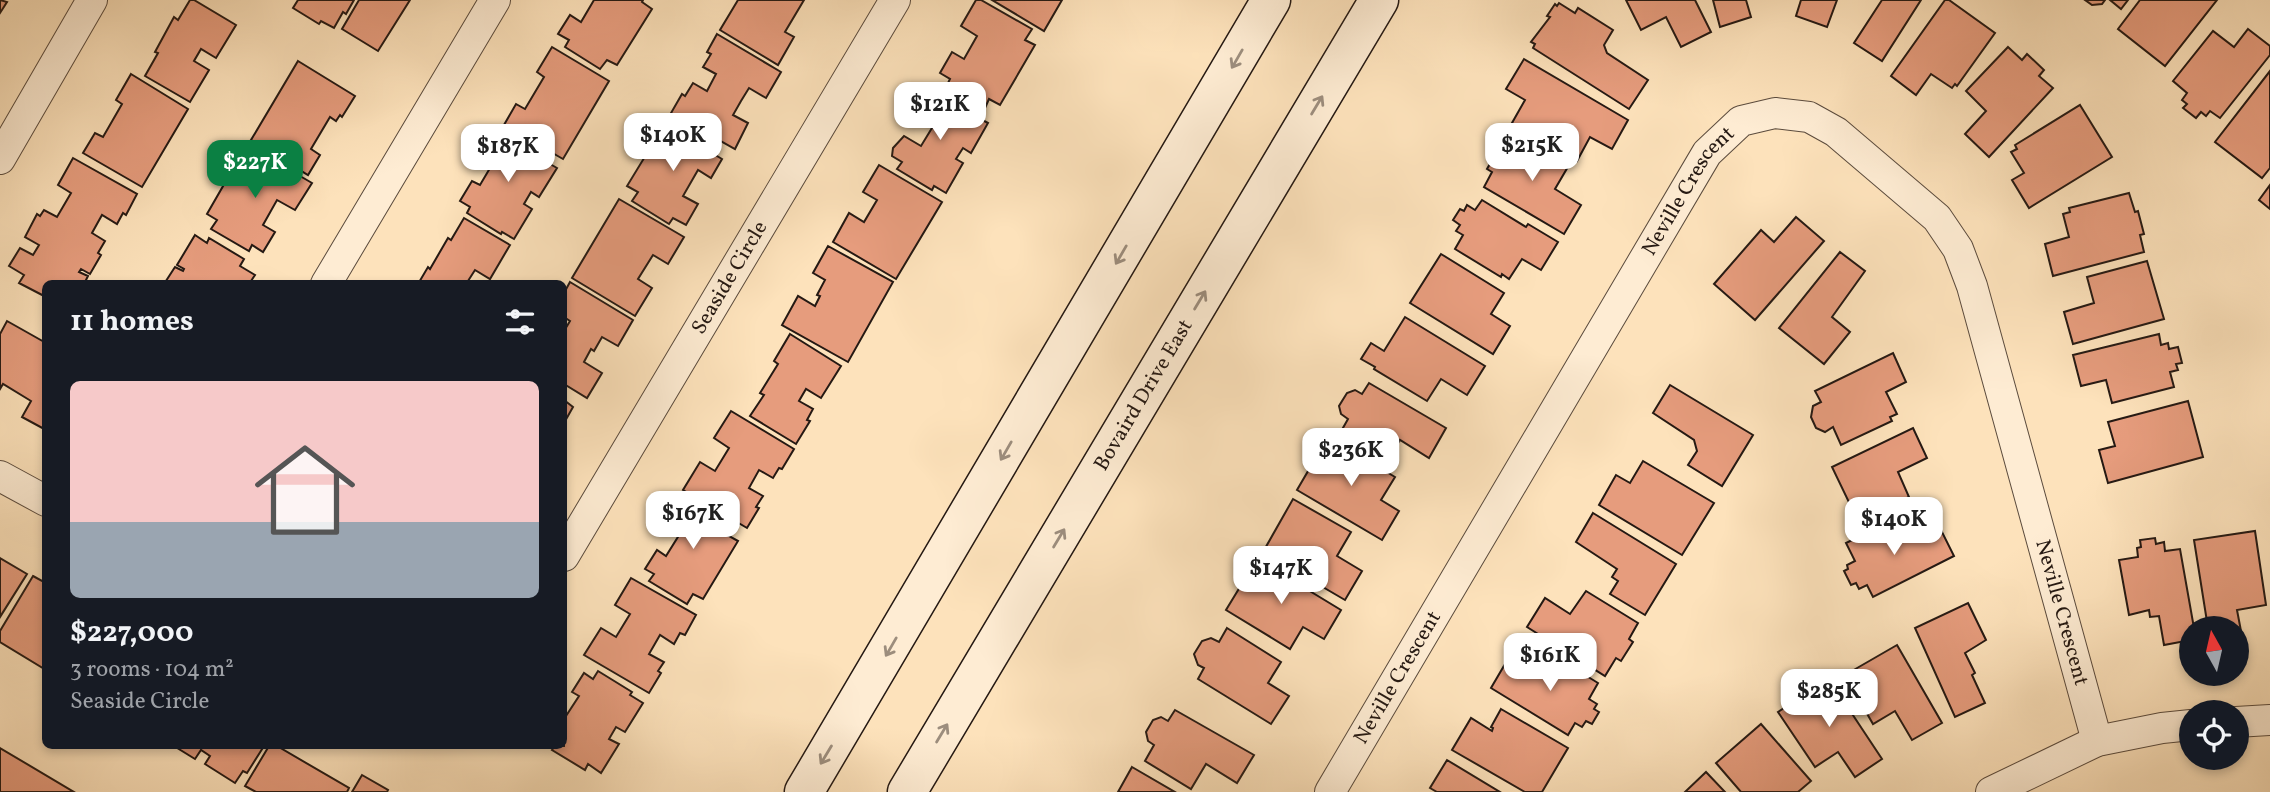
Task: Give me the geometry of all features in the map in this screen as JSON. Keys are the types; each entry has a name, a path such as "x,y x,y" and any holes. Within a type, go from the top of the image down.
{"main road":[{"path":"804,792 1271,0"},
{"name":"Bovaird Drive East","path":"907,792 1379,0"}],"street":[{"path":"0,159 92,0"},
{"path":"328,280 495,0"},
{"name":"Seaside Circle","path":"567,551 895,0"},
{"name":"Neville Crescent","path":"1330,792 1707,153 1741,121 1775,113 1809,117 1836,132 1937,219 1958,249 1972,286 2097,741"},
{"path":"0,476 42,499"},
{"path":"2249,721 2270,720"},
{"path":"1991,792 2097,741 2179,727"}],"building":[{"path":"0,0 7,2 0,13"},
{"path":"190,0 236,25 216,58 201,49 194,61 209,70 190,102 145,76 174,17 178,20"},
{"path":"298,0 354,0 334,28 321,21 319,24 293,8"},
{"path":"359,0 410,0 378,51 342,29"},
{"path":"594,0 643,0 642,2 652,9 617,65 607,60 600,69 565,47 569,40 558,34 570,15 581,22"},
{"path":"738,0 804,0 785,32 794,37 778,65 720,30"},
{"path":"976,0 981,0 1032,29 1025,40 1035,45 1000,105 989,99 985,108 947,85 950,79 940,73 952,52 964,59 977,36 961,26"},
{"path":"992,0 1062,0 1044,31"},
{"path":"1626,0 1695,0 1711,32 1681,47 1666,17 1641,30"},
{"path":"1713,0 1746,0 1751,17 1720,27"},
{"path":"1801,0 1837,0 1827,27 1796,16"},
{"path":"1882,0 1921,0 1882,61 1854,43"},
{"path":"1945,0 1949,0 1995,33 1957,86 1955,84 1952,88 1931,74 1916,95 1891,76"},
{"path":"2085,0 2105,0 2102,4 2092,5"},
{"path":"2110,0 2128,0 2121,9"},
{"path":"2140,0 2217,0 2165,66 2118,29"},
{"path":"1559,3 1575,13 1578,8 1613,30 1604,45 1607,53 1648,80 1629,109 1533,48 1535,44 1531,42 1550,17 1547,16 1555,4 1557,6"},
{"path":"2248,29 2270,46 2270,55 2220,118 2210,111 2206,116 2201,112 2196,118 2183,108 2187,104 2182,100 2187,93 2173,81 2213,31 2234,47"},
{"path":"717,34 781,72 766,98 749,88 741,101 733,115 748,123 735,149 671,113 682,94 685,96 693,83 707,91 716,74 703,67 711,54 707,52"},
{"path":"552,47 609,81 563,159 504,125 516,104 525,109 544,77 537,72"},
{"path":"2008,47 2022,60 2027,54 2044,70 2039,76 2053,88 1989,157 1965,134 1986,111 1966,91"},
{"path":"1524,59 1628,120 1612,149 1590,137 1577,161 1512,123 1525,100 1506,89"},
{"path":"298,61 355,96 342,117 340,115 336,121 330,117 311,149 320,155 308,175 251,140"},
{"path":"2270,71 2270,168 2262,178 2215,142"},
{"path":"131,74 188,109 142,187 83,153 95,133 103,137 122,104 116,100"},
{"path":"944,91 978,111 975,116 988,123 971,153 963,148 956,159 963,163 946,193 934,186 932,190 897,169 902,162 892,156 893,148 904,136 921,146 935,123 917,112 929,92 940,98"},
{"path":"2080,105 2112,157 2029,208 2012,180 2024,173 2011,152 2017,149 2015,145"},
{"path":"679,123 717,145 712,153 722,159 711,178 698,170 683,196 698,204 686,225 673,218 669,224 632,201 638,192 627,186 663,127 673,133"},
{"path":"498,127 546,155 543,160 557,168 539,197 531,192 524,204 532,209 514,239 467,213 470,207 460,201 472,181 480,185 493,163 481,155"},
{"path":"1515,133 1569,165 1555,189 1581,205 1564,234 1484,187 1492,172 1487,169 1500,147 1505,150"},
{"path":"257,151 312,183 295,210 277,200 263,225 275,232 263,252 252,245 249,251 211,229 217,220 207,214 241,155 251,161"},
{"path":"73,158 137,194 126,215 123,213 117,224 102,215 92,233 105,241 98,253 101,255 90,274 81,269 79,272 88,276 86,280 42,280 42,295 19,283 24,275 9,266 20,248 33,255 39,245 25,237 37,214 40,216 44,210 57,217 71,193 58,185"},
{"path":"879,165 942,202 896,279 833,242 849,213 864,222 877,200 863,192"},
{"path":"2270,185 2270,209 2259,200"},
{"path":"2129,193 2135,212 2138,211 2144,234 2140,235 2144,252 2053,276 2045,244 2069,237 2063,214 2070,212 2069,208"},
{"path":"619,199 684,237 668,264 653,255 638,279 652,288 635,316 572,278"},
{"path":"1482,200 1526,227 1528,224 1558,242 1541,270 1522,259 1509,279 1502,274 1501,277 1455,249 1463,235 1456,231 1460,225 1453,220 1460,209 1464,211 1467,205 1475,210"},
{"path":"1796,217 1824,241 1755,320 1714,284 1761,230 1774,242"},
{"path":"464,218 510,245 490,279 475,270 469,280 420,280 448,238 451,240"},
{"path":"195,235 207,243 209,238 244,259 240,266 255,275 252,280 167,280 175,267 183,271 184,269 177,265"},
{"path":"828,246 893,282 848,362 782,325 798,296 815,306 825,280 813,273"},
{"path":"1840,252 1865,271 1832,317 1850,332 1824,364 1779,328"},
{"path":"1441,254 1504,293 1491,314 1510,326 1493,354 1410,303"},
{"path":"2147,261 2164,319 2073,344 2064,312 2094,303 2087,277"},
{"path":"570,282 633,320 618,346 602,337 594,351 591,349 584,362 602,373 587,398 567,386 567,326 570,321 567,319 567,288"},
{"path":"1405,317 1485,366 1467,395 1441,379 1427,401 1361,359 1371,343 1384,351"},
{"path":"7,321 42,341 42,428 22,417 31,401 3,384 0,389 0,334"},
{"path":"790,334 841,366 821,398 806,389 799,401 813,409 807,420 810,421 796,444 750,416 764,395 760,393 778,364 774,361"},
{"path":"2159,334 2161,345 2168,343 2169,349 2178,347 2182,363 2176,364 2178,370 2170,372 2174,387 2112,403 2106,380 2081,386 2073,355"},
{"path":"1893,353 1906,382 1886,392 1897,414 1890,417 1892,421 1841,445 1833,427 1825,432 1816,428 1811,417 1813,406 1821,402 1815,391"},
{"path":"1369,383 1446,428 1429,458 1400,440 1386,463 1339,435 1348,419 1341,414 1339,406 1347,393 1355,390 1362,394"},
{"path":"1670,385 1753,435 1722,486 1688,465 1697,451 1694,440 1653,413"},
{"path":"2188,401 2203,457 2108,483 2099,450 2115,446 2108,422"},
{"path":"567,402 573,407 567,418"},
{"path":"731,411 794,449 773,478 759,470 749,488 763,496 747,528 683,490 700,462 715,471 729,448 714,438"},
{"path":"1913,428 1927,458 1898,472 1909,497 1858,521 1832,467"},
{"path":"1328,437 1395,477 1381,500 1399,511 1382,540 1297,490"},
{"path":"1643,461 1714,503 1682,555 1599,505 1616,475 1630,483"},
{"path":"682,493 734,524 727,535 738,541 703,599 693,594 687,604 649,581 654,574 645,569 657,550 666,556 681,532 669,525 671,521 667,519"},
{"path":"1293,499 1351,532 1337,556 1362,571 1345,600 1263,552"},
{"path":"1593,513 1676,564 1645,615 1610,594 1618,581 1612,577 1617,569 1576,542"},
{"path":"1895,519 1905,539 1911,540 1939,526 1954,556 1873,597 1867,585 1859,589 1856,583 1851,585 1844,571 1848,569 1847,565 1855,561 1846,543"},
{"path":"2255,531 2266,605 2237,610 2238,616 2206,616 2194,540"},
{"path":"2155,538 2156,544 2164,542 2165,551 2180,549 2192,616 2179,616 2179,642 2164,645 2159,616 2150,617 2149,610 2129,615 2119,560 2138,557 2140,540"},
{"path":"0,558 27,574 0,617"},
{"path":"1257,559 1341,610 1324,639 1303,627 1290,649 1226,610"},
{"path":"33,576 42,581 42,668 0,642 0,631"},
{"path":"631,578 696,615 685,635 680,633 674,644 660,635 649,654 664,662 649,693 584,655 601,628 616,637 630,614 615,605"},
{"path":"1586,591 1638,623 1629,639 1633,642 1621,661 1616,658 1605,676 1527,627 1545,598 1570,614"},
{"path":"1968,603 1986,640 1965,653 1985,703 1955,717 1915,628"},
{"path":"1227,628 1281,662 1268,683 1289,696 1271,724 1198,679 1204,668 1198,665 1194,654 1202,641 1211,638 1219,642"},
{"path":"1897,645 1942,723 1912,740 1895,711 1873,724 1845,675"},
{"path":"1551,654 1598,683 1589,699 1597,704 1594,709 1599,712 1592,724 1586,721 1582,727 1575,723 1568,735 1491,688 1508,659 1534,675 1540,672"},
{"path":"598,671 632,692 630,695 643,703 625,732 616,727 609,739 619,744 601,773 588,764 585,770 552,750 567,749 567,714 579,696 572,692 584,673 593,679"},
{"path":"1829,679 1882,759 1855,777 1838,752 1815,767 1778,712"},
{"path":"1501,709 1568,748 1542,792 1525,792 1452,750 1471,718 1492,731 1491,727"},
{"path":"1175,710 1254,755 1237,783 1206,764 1191,789 1145,761 1154,745 1148,741 1146,732 1153,720 1161,717 1168,721"},
{"path":"1761,724 1811,781 1798,792 1741,792 1716,763"},
{"path":"0,748 74,792 0,792"},
{"path":"179,749 262,749 247,773 243,771 235,783 205,764 210,756 201,750 195,759"},
{"path":"267,749 282,749 349,788 347,792 256,792 245,786"},
{"path":"1447,760 1500,792 1437,792 1430,788"},
{"path":"1132,767 1175,792 1118,792"},
{"path":"1706,772 1725,792 1685,792"},
{"path":"362,775 388,790 387,792 352,792"}]}
